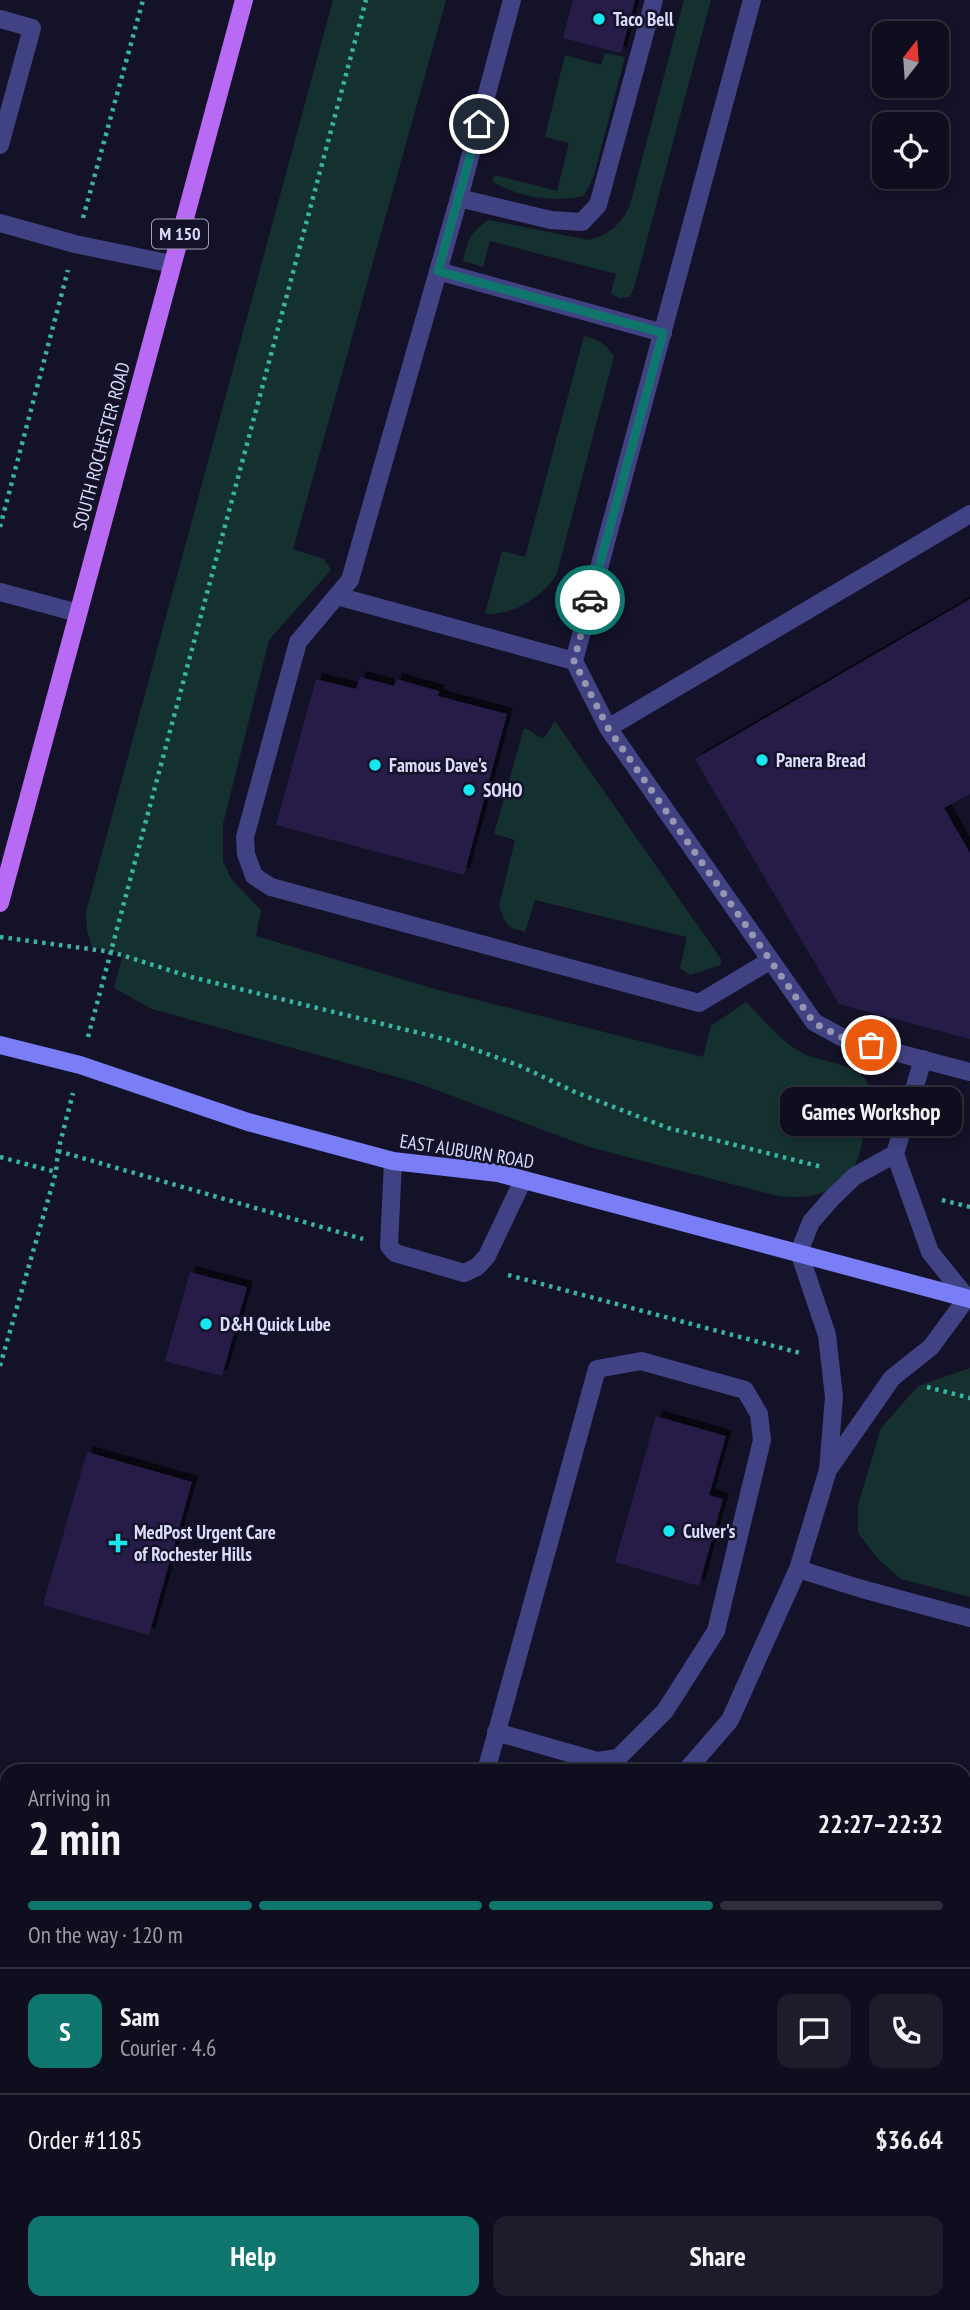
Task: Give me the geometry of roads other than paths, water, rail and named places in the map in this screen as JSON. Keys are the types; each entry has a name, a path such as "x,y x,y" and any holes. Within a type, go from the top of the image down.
{"main road":[{"name":"SOUTH ROCHESTER ROAD","path":"0,903 244,0"},
{"name":"EAST AUBURN ROAD","path":"0,1045 80,1065 248,1122 393,1161 498,1173 968,1298"}],"lane":[{"path":"512,0 459,198 350,580 298,642 245,836 246,854 254,876 271,887 699,1003 771,960"},
{"path":"459,198 551,220 582,222 598,205 654,0"},
{"path":"752,0 574,661 608,728 814,1023 845,1039 970,1072"},
{"path":"0,19 32,28 0,145"},
{"path":"0,223 75,244 172,264"},
{"path":"438,271 663,333"},
{"path":"608,728 970,514"},
{"path":"0,592 79,613"},
{"path":"337,596 574,661"},
{"path":"828,1470 892,1378 932,1347 968,1298 930,1252 895,1154 922,1059"},
{"path":"692,1764 730,1720 798,1569 828,1470 834,1397 831,1361 827,1335 799,1252 811,1222 855,1176 895,1154"},
{"path":"393,1161 389,1246 395,1253 464,1273 477,1267 487,1256 523,1180"},
{"path":"488,1764 496,1732 597,1369 640,1362 745,1390 759,1414 762,1440 716,1631 665,1711 618,1758 597,1760 496,1732"},
{"path":"798,1569 970,1618"}],"place":[{"name":"Taco Bell","path":"599,19"},
{"name":"Panera Bread","path":"762,760"},
{"name":"Famous Dave's","path":"375,765"},
{"name":"SOHO","path":"469,790"},
{"name":"Games Workshop","path":"871,1045"},
{"name":"D&H Quick Lube","path":"206,1324"},
{"name":"Culver's","path":"669,1531"},
{"name":"MedPost Urgent Care of Rochester Hills","path":"118,1543"}]}
